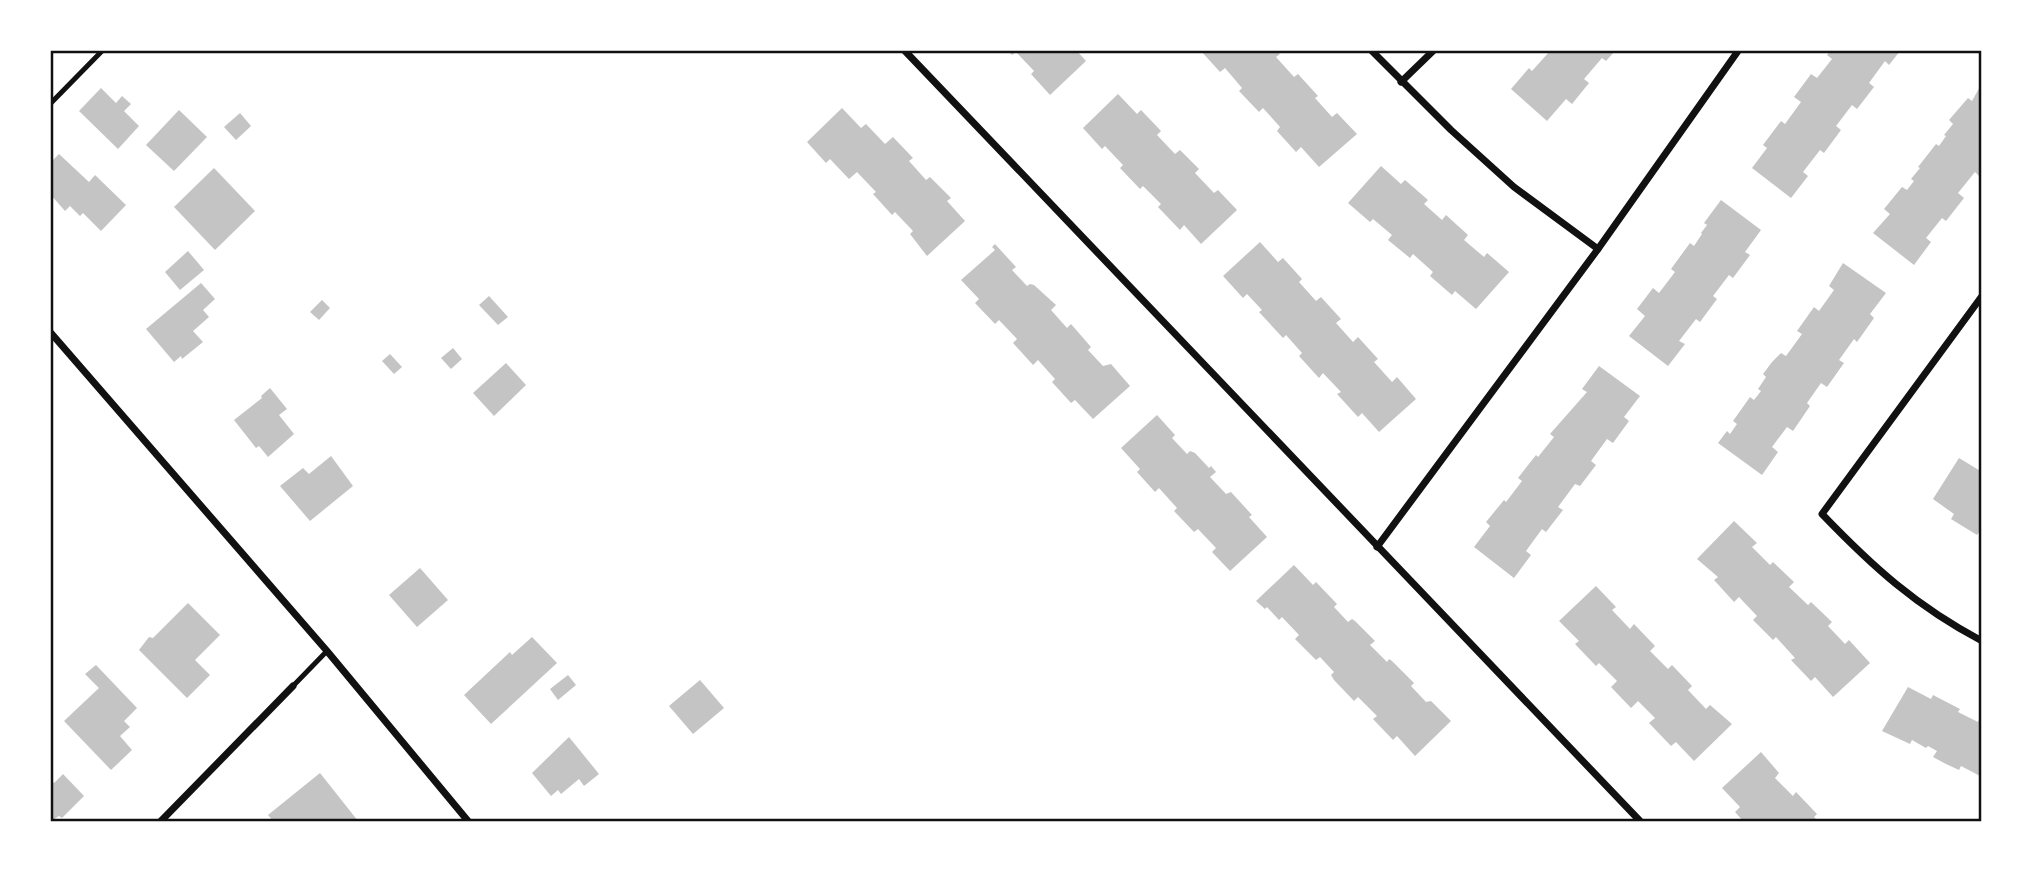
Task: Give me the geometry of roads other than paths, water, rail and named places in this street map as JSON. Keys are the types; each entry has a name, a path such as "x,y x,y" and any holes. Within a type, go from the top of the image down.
{"street":[{"path":"905,51 1640,821"},
{"path":"1372,51 1401,82 1514,187 1598,248"},
{"path":"1401,82 1433,51"},
{"path":"1377,547 1598,248 1738,51"},
{"path":"1982,296 1822,514 1868,562 1914,600 1982,641"},
{"path":"51,333 327,651 468,821"},
{"path":"167,819 293,685"}],"lane":[{"path":"51,103 102,51"},
{"path":"293,685 327,651"}]}
